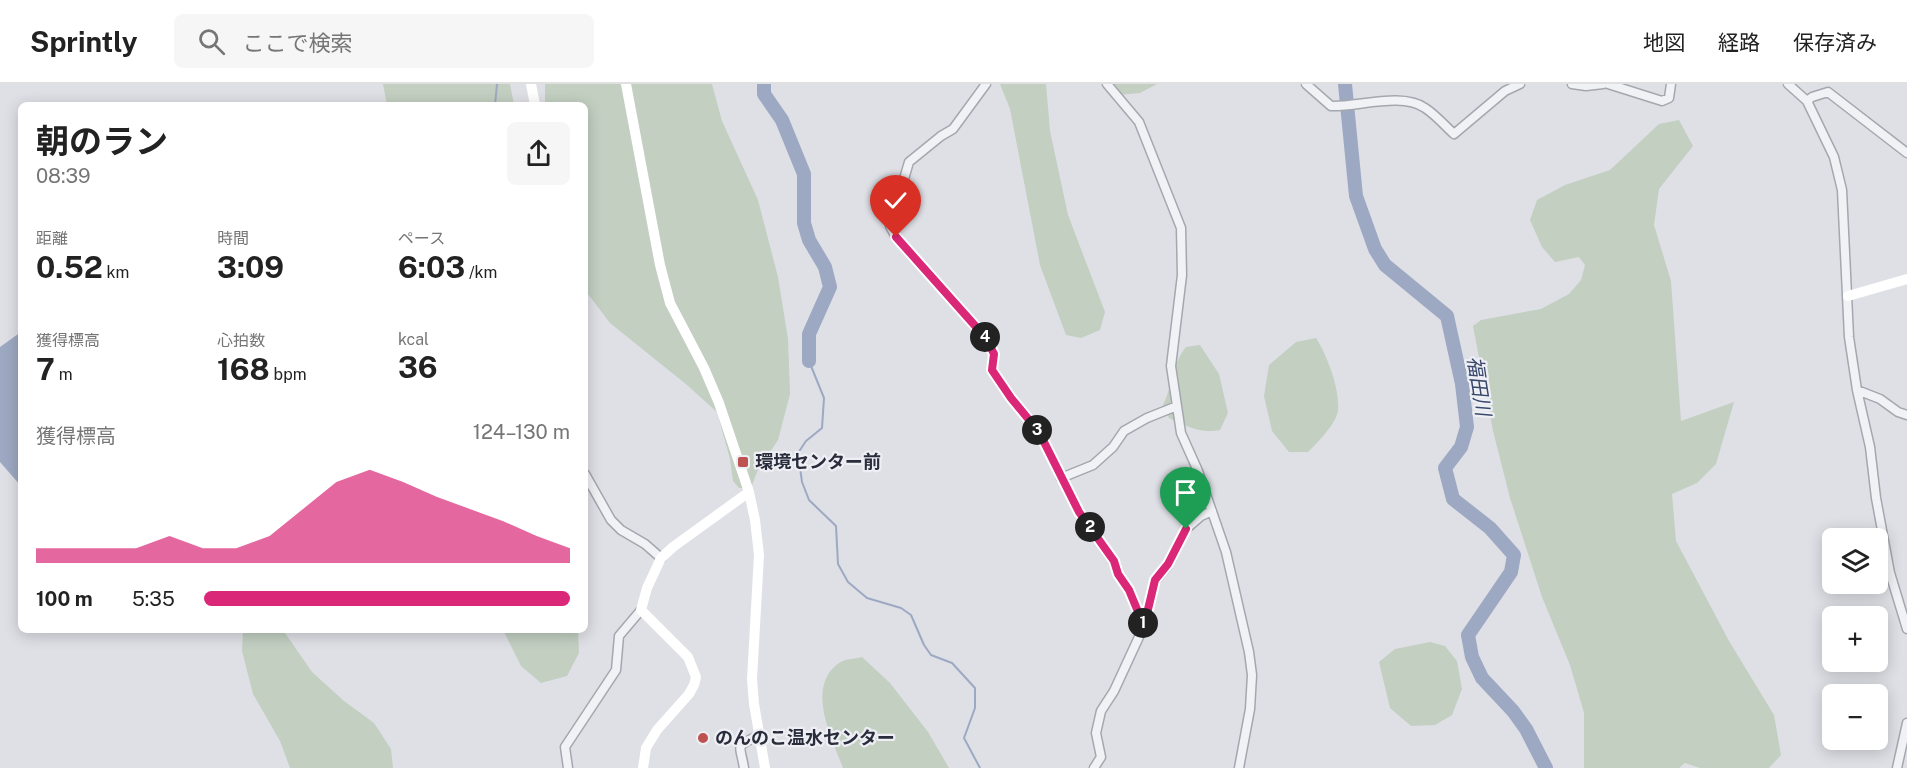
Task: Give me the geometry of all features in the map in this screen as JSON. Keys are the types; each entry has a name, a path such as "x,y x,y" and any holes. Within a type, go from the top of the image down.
{"street":[{"path":"531,84 534,102"},
{"path":"626,84 660,265 670,303 704,368 719,403 755,520 759,555 752,679 765,768"},
{"path":"986,84 953,129 909,162 890,226 896,237 986,338 994,354 992,370 1039,432 1079,512 1114,561 1118,574 1129,590 1144,626"},
{"path":"1107,84 1139,122 1181,228 1182,275 1171,366 1181,433 1198,471 1226,552 1249,652 1252,675 1250,709 1239,768"},
{"path":"1306,84 1331,106 1384,101 1410,103 1424,107 1454,134 1505,91 1520,84"},
{"path":"1572,84 1586,86 1603,84"},
{"path":"1608,84 1662,101 1669,98 1671,84"},
{"path":"1788,84 1807,101 1834,157 1842,190 1849,337 1857,390 1870,447 1876,498 1890,573 1907,629"},
{"path":"1807,101 1828,92 1907,153"},
{"path":"1848,296 1907,279"},
{"path":"1857,390 1880,399 1898,412 1907,415"},
{"path":"1061,478 1093,465 1113,447 1124,431 1147,418 1177,406"},
{"path":"588,479 611,520 621,530 645,544 661,558"},
{"path":"568,768 565,747 615,670 619,636 641,610 647,588 661,558 748,492"},
{"path":"1094,768 1101,757 1096,733 1101,711 1114,691 1144,626 1155,580 1168,564 1186,529 1201,516 1212,511"},
{"path":"641,610 688,657 696,676 689,694 657,730 646,748 643,768"},
{"path":"1897,768 1907,723"},
{"path":"744,768 739,747 759,735"}],"green space":[{"path":"383,84 510,84 513,102 386,102"},
{"path":"545,84 712,84 722,121 758,200 778,277 788,339 790,394 778,440 757,472 751,488 739,488 733,481 730,459 717,412 610,323 588,294 588,102 545,102"},
{"path":"1000,84 1046,84 1050,131 1068,215 1105,312 1100,330 1081,338 1066,335 1040,265 1010,109"},
{"path":"1109,84 1157,84 1140,93 1118,95"},
{"path":"1679,120 1693,146 1659,189 1654,225 1671,281 1681,421 1734,402 1716,464 1697,483 1672,494 1676,541 1729,641 1774,715 1781,755 1769,768 1700,768 1685,763 1679,768 1584,768 1584,713 1570,665 1542,597 1510,498 1493,431 1473,326 1481,320 1541,309 1569,294 1581,280 1585,265 1579,257 1555,262 1542,247 1530,220 1537,200 1565,185 1610,170 1659,124"},
{"path":"1316,338 1335,382 1337,415 1326,432 1308,452 1289,452 1272,431 1264,396 1269,365 1296,342"},
{"path":"1200,345 1219,374 1228,413 1220,430 1200,430 1181,424 1169,418 1163,405 1181,354 1186,347"},
{"path":"243,633 285,633 312,672 344,701 374,723 391,749 393,768 290,768 280,741 253,694 242,651"},
{"path":"504,633 578,633 579,653 567,676 541,683 521,666"},
{"path":"1430,642 1445,646 1457,661 1462,689 1452,715 1435,725 1411,726 1390,708 1379,662 1395,649"},
{"path":"862,657 890,683 928,732 949,768 843,768 824,713 822,699 824,685 829,673 839,663"}],"water":[{"path":"18,334 18,483 0,462 0,347"}],"waterway":[{"path":"495,102 497,84"},
{"path":"764,84 764,94 782,120 804,174 804,223 809,240 825,267 830,287 809,334 809,361"},
{"name":"福田川","path":"1345,84 1356,196 1375,249 1385,265 1447,316 1462,384 1467,427 1461,447 1445,468 1453,499 1490,528 1514,555 1511,572 1468,635 1472,657 1482,678 1513,711 1526,729 1546,768"},
{"path":"809,361 824,398 822,428 806,441 798,453 802,482 809,500 836,526 838,564 848,582 867,598 901,608 911,615 931,655 952,663 975,688 975,708 964,738 980,768"}],"place":[{"name":"環境センター前","path":"743,462"},
{"name":"のんのこ温水センター","path":"703,738"}],"route":[{"path":"896,237 986,338 994,354 992,370 1039,432 1079,512 1114,561 1118,574 1129,590 1144,626 1155,580 1168,564 1186,529"}]}
